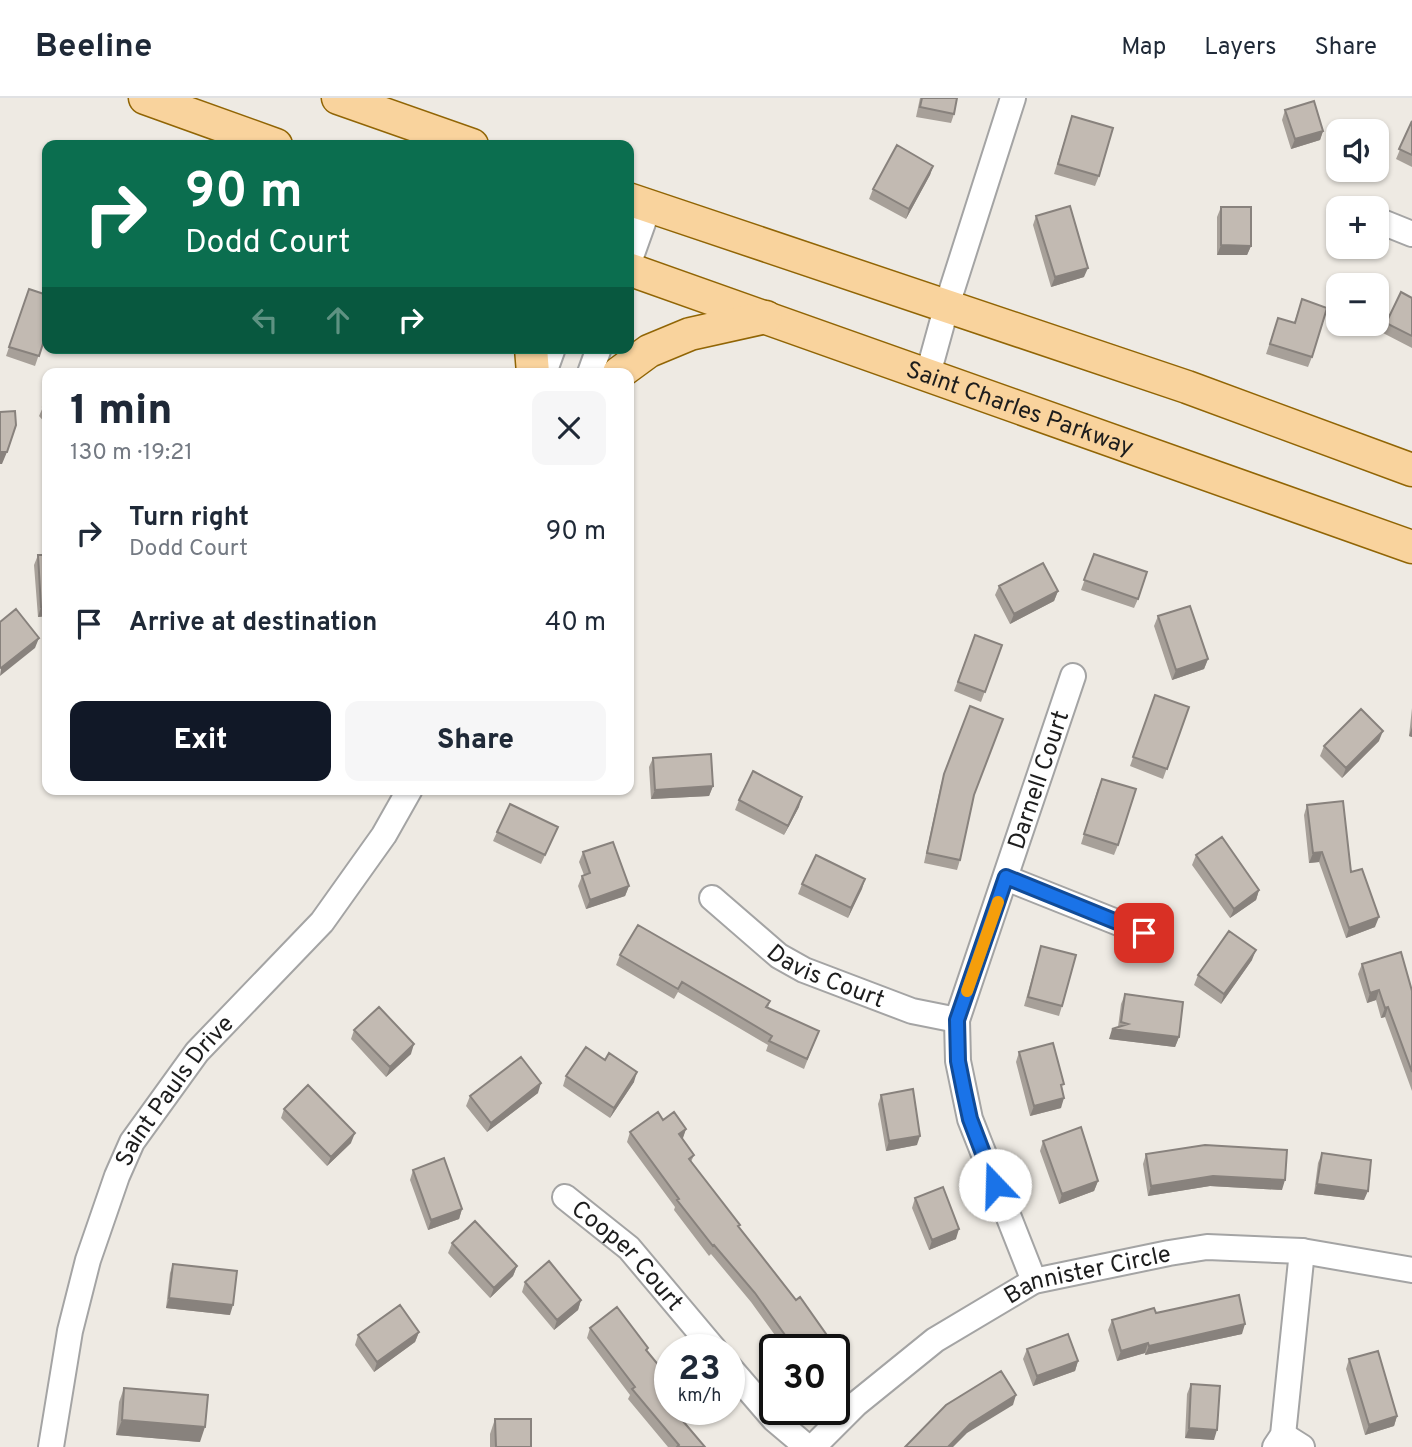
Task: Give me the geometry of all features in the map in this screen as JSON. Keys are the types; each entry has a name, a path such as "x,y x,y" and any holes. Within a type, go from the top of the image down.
{"main road":[{"path":"145,98 262,140"},
{"path":"338,98 458,140"},
{"path":"639,202 1187,387 1412,470"},
{"name":"Saint Charles Parkway","path":"634,269 1412,547"},
{"path":"626,368 649,351 690,334 767,317"}],"street":[{"path":"928,374 947,305 1013,98"},
{"path":"634,232 639,202"},
{"path":"1389,225 1412,234"},
{"name":"Darnell Court","path":"1034,1281 970,1119 958,1061 957,1020 1073,676"},
{"name":"Saint Pauls Drive","path":"51,1447 70,1331 88,1260 117,1176 132,1142 197,1052 323,922 384,835 407,795"},
{"path":"1006,877 1144,933"},
{"name":"Davis Court","path":"712,898 779,956 804,970 912,1011 957,1020"},
{"name":"Cooper Court","path":"565,1197 629,1248 701,1334"},
{"name":"Bannister Circle","path":"813,1447 856,1404 936,1339 1034,1281 1169,1252 1207,1247 1302,1251 1412,1270"},
{"path":"1287,1443 1302,1251"},
{"path":"745,1385 774,1419 807,1447"}],"building":[{"path":"922,98 957,98 954,114 920,107"},
{"path":"1314,101 1323,131 1295,139 1285,110"},
{"path":"1072,116 1113,128 1099,176 1058,164"},
{"path":"1412,121 1412,155 1399,149"},
{"path":"897,145 933,166 909,209 873,189"},
{"path":"1070,206 1088,268 1055,277 1036,216"},
{"path":"1221,207 1251,207 1251,246 1221,245"},
{"path":"29,289 42,293 42,347 39,356 9,347"},
{"path":"1401,292 1412,298 1412,336 1389,324 1389,317"},
{"path":"1302,299 1326,308 1312,357 1270,344 1278,318 1295,323"},
{"path":"15,411 16,425 7,452 0,452 0,412"},
{"path":"1094,554 1147,572 1138,599 1084,580"},
{"path":"38,555 42,555 41,607"},
{"path":"1043,563 1058,591 1014,614 999,586"},
{"path":"1190,606 1208,659 1176,670 1158,616"},
{"path":"16,609 39,638 1,668 0,622"},
{"path":"975,635 1002,645 985,692 958,682"},
{"path":"1155,695 1189,707 1167,769 1133,757"},
{"path":"970,706 1003,719 974,795 960,860 927,853 944,774"},
{"path":"1361,709 1383,731 1346,768 1324,746"},
{"path":"711,754 713,786 655,790 653,758"},
{"path":"753,771 802,797 788,826 739,800"},
{"path":"1102,779 1136,789 1118,845 1084,834"},
{"path":"1343,801 1351,872 1362,869 1379,917 1349,928 1322,852 1313,853 1307,805"},
{"path":"510,804 558,827 545,855 497,832"},
{"path":"1222,837 1259,890 1234,909 1196,855"},
{"path":"613,842 629,886 590,900 582,876 590,873 583,852"},
{"path":"816,855 865,879 851,908 802,884"},
{"path":"638,925 770,1001 766,1007 819,1031 807,1059 769,1041 772,1036 682,982 678,989 620,955"},
{"path":"1229,931 1256,950 1224,994 1198,975"},
{"path":"1041,946 1076,955 1062,1006 1028,997"},
{"path":"1401,952 1412,991 1412,1072 1388,1007 1385,1008 1379,990 1370,993 1362,964"},
{"path":"1125,994 1183,1002 1179,1037 1112,1029 1128,1024 1121,1022"},
{"path":"379,1007 414,1044 390,1067 354,1030"},
{"path":"1053,1043 1064,1084 1061,1085 1064,1098 1034,1106 1019,1052"},
{"path":"586,1047 605,1060 609,1053 637,1072 614,1108 566,1076"},
{"path":"521,1057 541,1083 491,1123 470,1096"},
{"path":"308,1085 355,1133 331,1157 284,1109"},
{"path":"913,1089 920,1136 889,1141 881,1095"},
{"path":"658,1112 663,1120 674,1112 686,1129 679,1134 694,1155 689,1159 740,1225 738,1226 796,1300 800,1297 826,1334 784,1334 755,1293 677,1200 679,1199 630,1132"},
{"path":"1081,1127 1098,1181 1062,1194 1043,1141"},
{"path":"1205,1145 1287,1150 1285,1180 1213,1176 1151,1186 1146,1154"},
{"path":"1322,1153 1371,1160 1368,1191 1317,1184"},
{"path":"444,1158 462,1209 431,1220 413,1170"},
{"path":"943,1187 959,1229 932,1240 915,1198"},
{"path":"475,1221 517,1266 494,1288 452,1243"},
{"path":"549,1261 581,1300 557,1320 525,1282"},
{"path":"173,1264 237,1271 233,1305 169,1298"},
{"path":"1239,1295 1245,1324 1121,1351 1112,1320 1154,1308 1156,1313"},
{"path":"400,1305 419,1332 377,1362 358,1335"},
{"path":"617,1307 648,1348 646,1350 654,1360 654,1415 632,1389 635,1387 590,1328"},
{"path":"1068,1334 1078,1361 1037,1376 1027,1349"},
{"path":"1378,1351 1397,1416 1369,1425 1349,1359"},
{"path":"1001,1371 1016,1395 970,1424 948,1447 905,1447 946,1405"},
{"path":"1191,1384 1220,1386 1217,1430 1189,1428"},
{"path":"124,1388 208,1395 205,1427 122,1420"},
{"path":"495,1419 531,1419 531,1447 496,1447"},
{"path":"662,1425 686,1425 705,1447 677,1447 679,1445"}],"slow traffic":[{"path":"967,991 998,902"}],"route":[{"path":"995,1185 970,1119 958,1061 957,1020 1006,877 1144,933"}]}
